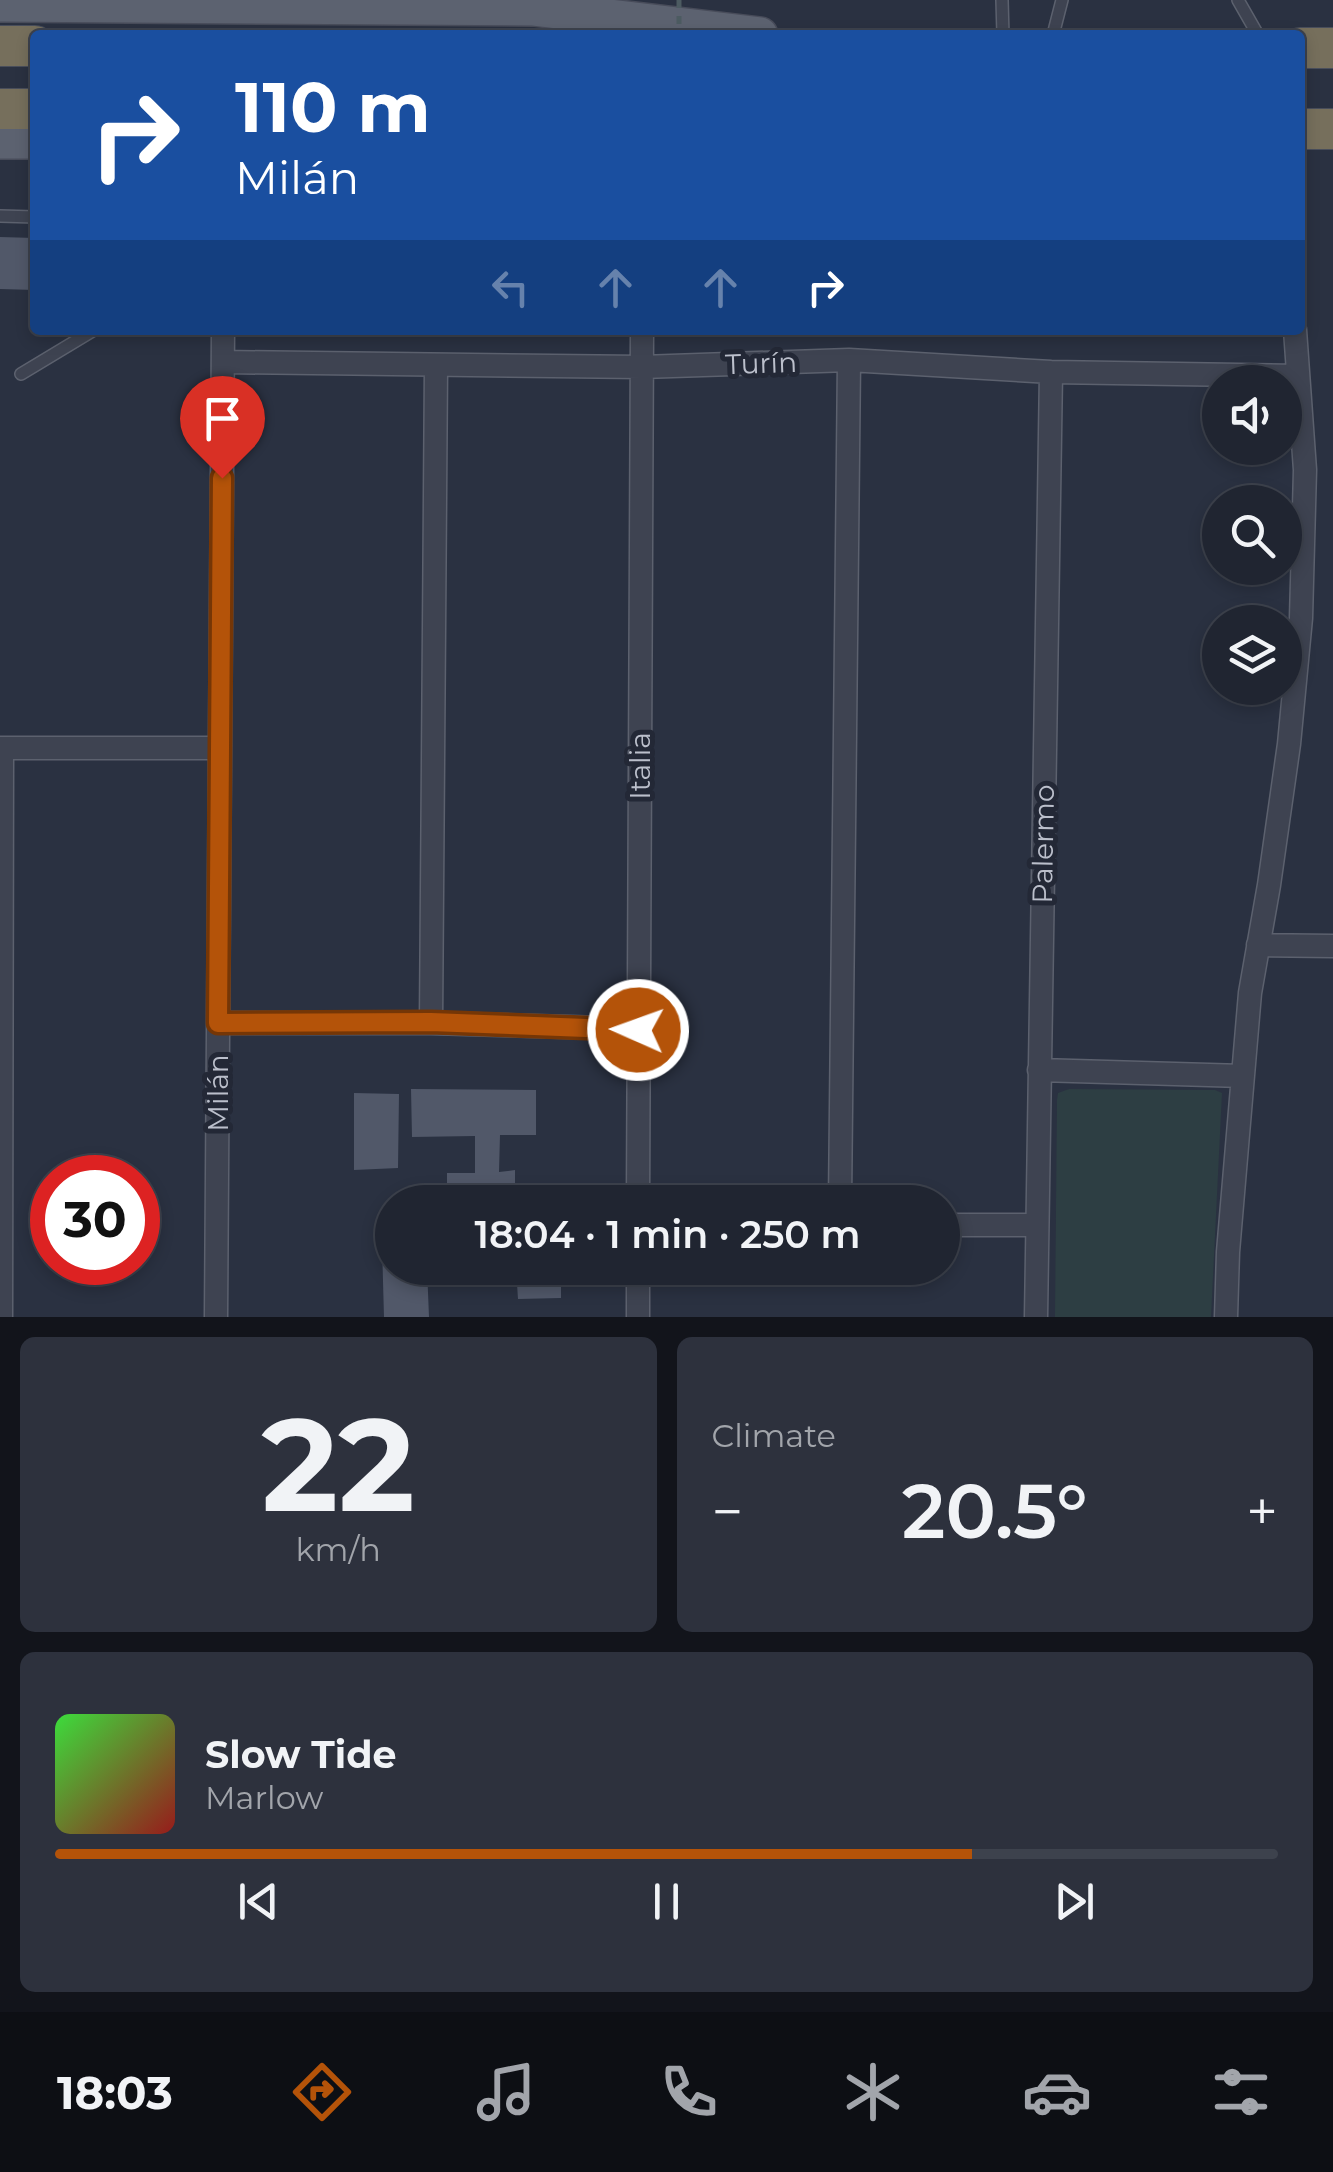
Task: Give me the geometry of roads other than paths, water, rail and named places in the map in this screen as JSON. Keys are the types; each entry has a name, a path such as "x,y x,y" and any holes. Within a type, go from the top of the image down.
{"highway":[{"path":"0,46 30,46"},
{"path":"1305,48 1333,48"},
{"path":"0,109 30,109"},
{"path":"1305,129 1333,129"}],"main road":[{"path":"0,4 534,8 718,30"},
{"path":"0,142 30,141"}],"street":[{"name":"Milán","path":"216,1317 223,335"},
{"name":"Italia","path":"638,1185 642,335"},
{"path":"1294,335 1297,365"},
{"name":"Turín","path":"223,362 642,367 849,360 1051,372 1202,374"},
{"path":"840,1185 849,360"},
{"path":"431,1022 436,366"},
{"name":"Palermo","path":"1036,1317 1051,372"},
{"path":"1226,1317 1250,992 1289,744 1301,618 1306,470 1302,423"},
{"path":"0,1317 1,748 219,748"},
{"path":"1258,946 1333,946"},
{"path":"218,1023 431,1022 638,1030"},
{"path":"1039,1070 1243,1076"},
{"path":"960,1225 1036,1225"},
{"path":"638,1285 638,1317"}],"lane":[{"path":"1002,0 1003,30"},
{"path":"1054,30 1062,0"},
{"path":"1238,0 1255,30"},
{"path":"0,216 30,217"},
{"path":"21,374 86,335"}]}
